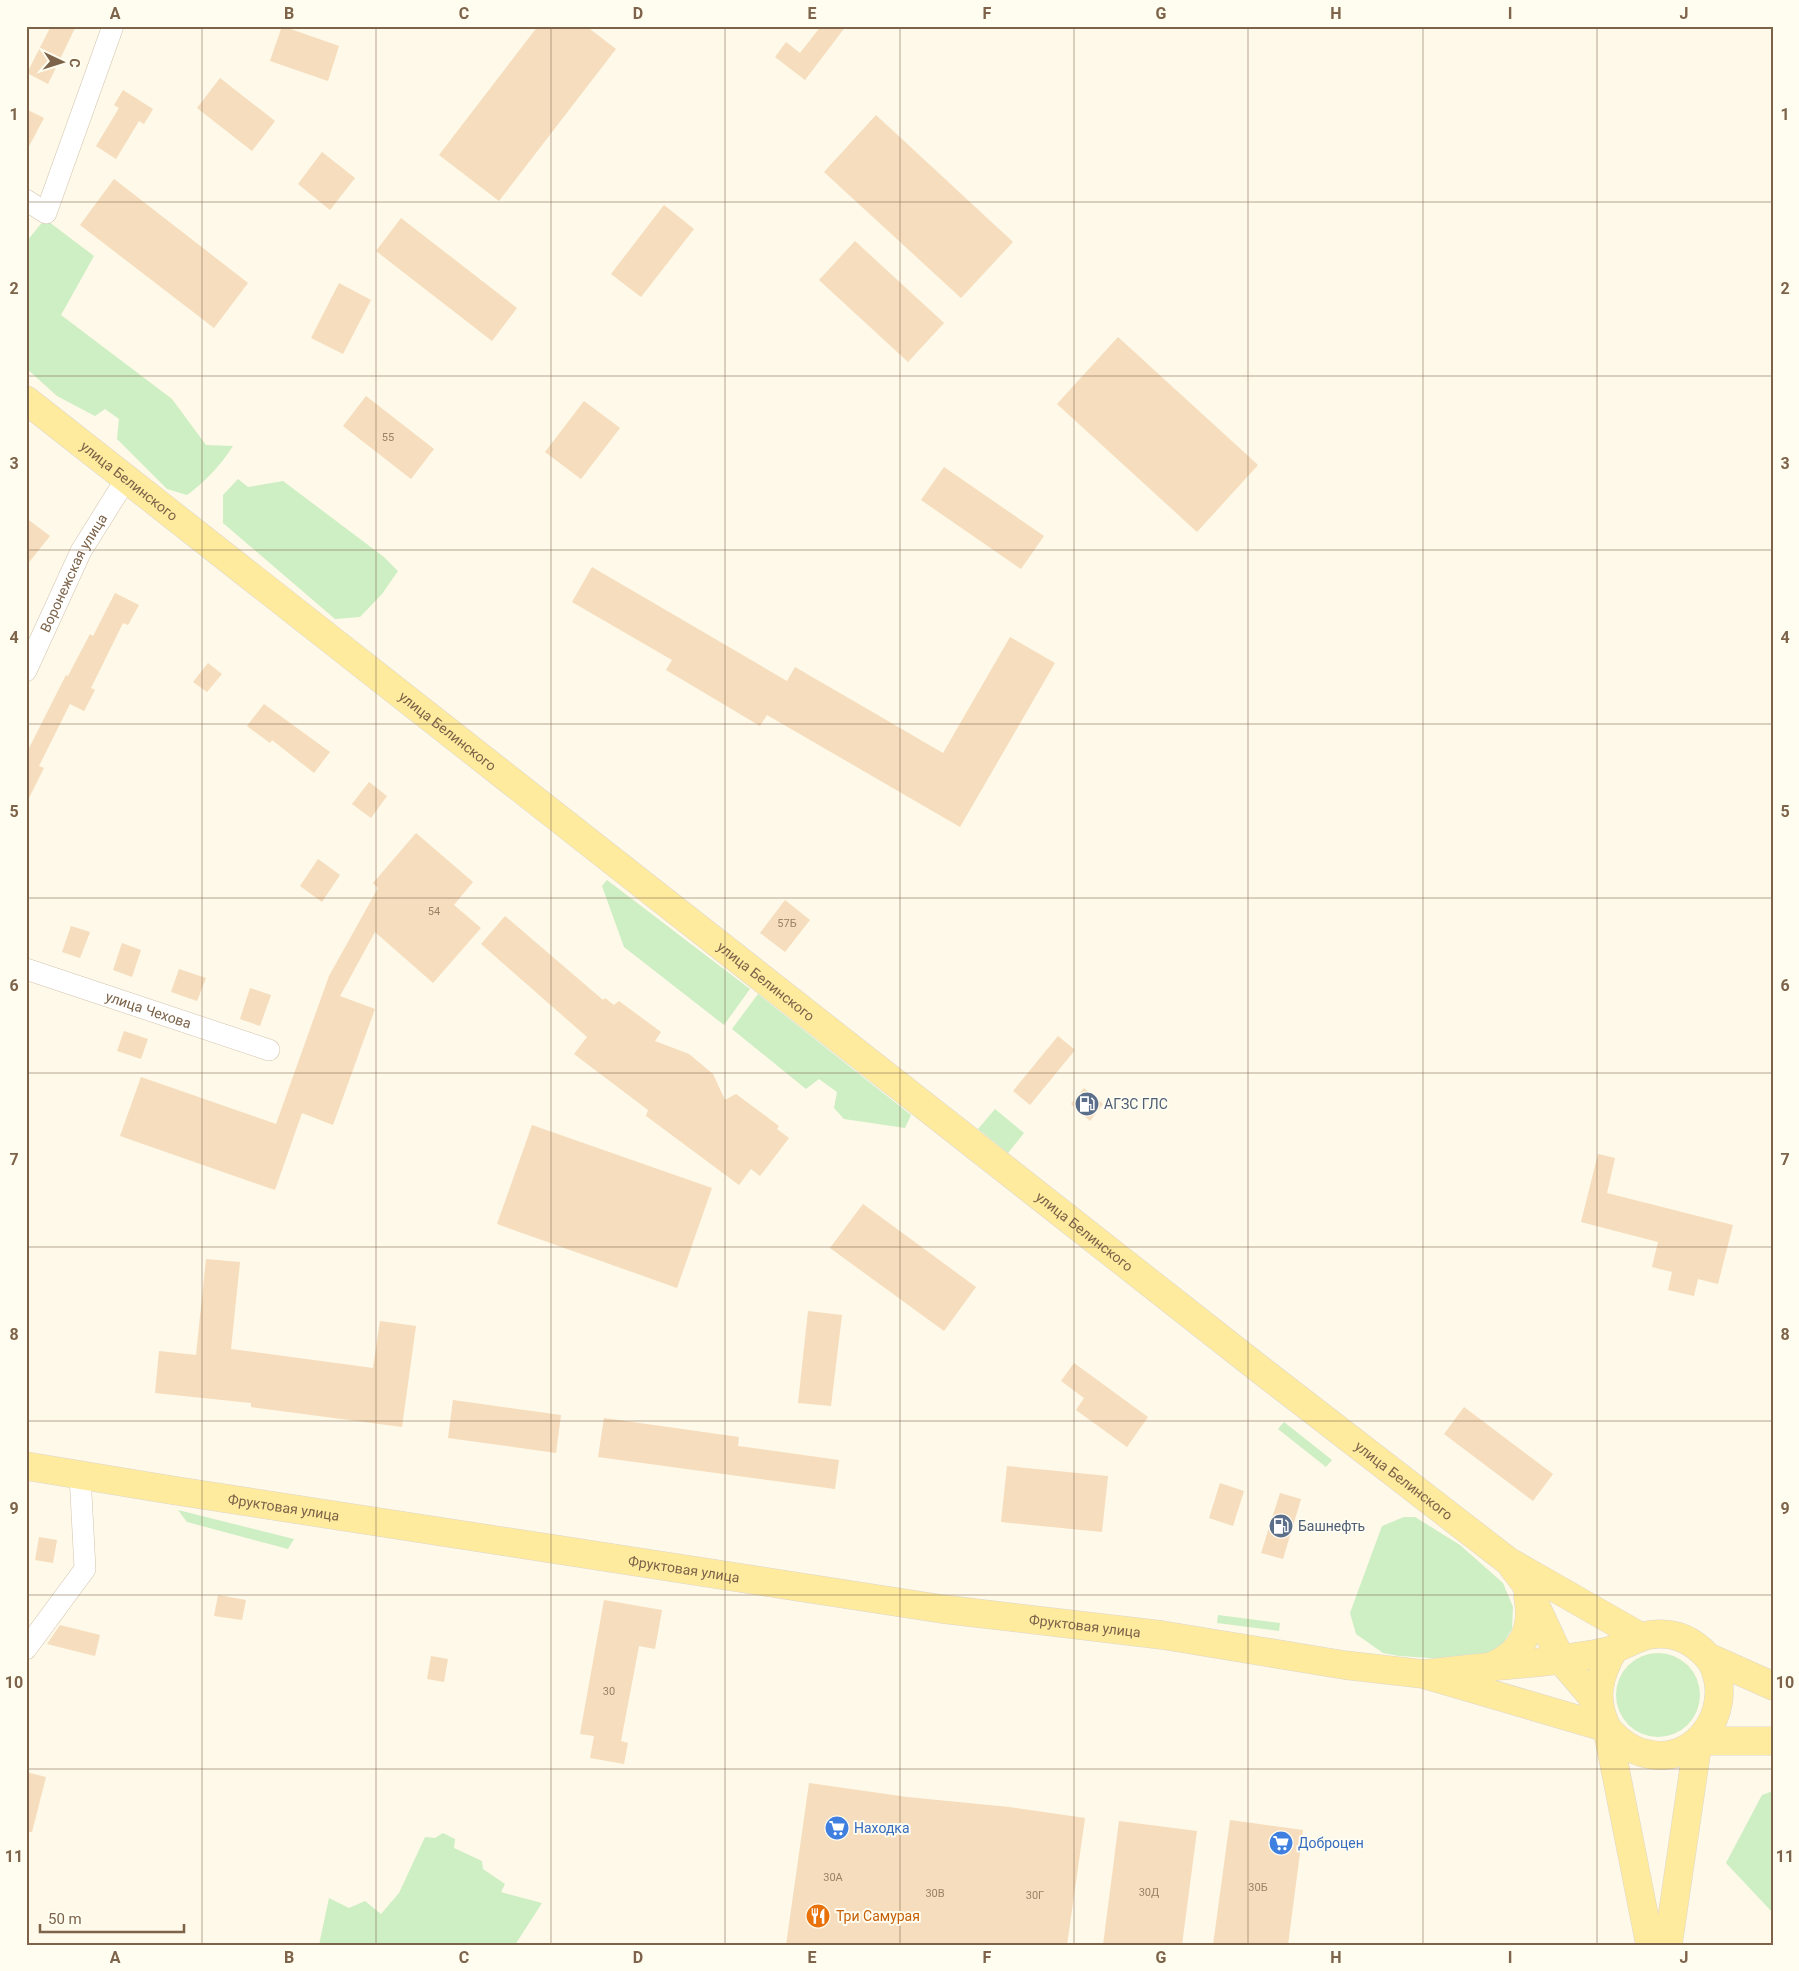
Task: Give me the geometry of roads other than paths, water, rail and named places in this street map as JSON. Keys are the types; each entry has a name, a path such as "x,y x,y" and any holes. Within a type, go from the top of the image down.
{"main road":[{"name":"улица Белинского","path":"26,400 1246,1359 1508,1561 1641,1636"},
{"name":"Фруктовая улица","path":"26,1466 942,1609 1162,1635 1344,1665 1423,1674"},
{"name":"улица Белинского","path":"1508,1561 1525,1583 1561,1660 1590,1694 1603,1719"},
{"path":"1492,1666 1514,1653 1522,1643 1528,1628 1531,1613 1525,1583"},
{"path":"1660,1634 1676,1636 1688,1641 1708,1657 1714,1665 1720,1689 1714,1721 1707,1733 1698,1741 1674,1753 1663,1756 1648,1755 1624,1745 1603,1719 1423,1674 1561,1660 1614,1649 1641,1636 1660,1634"},
{"path":"1614,1649 1601,1675 1598,1690 1650,1945"},
{"path":"1708,1657 1773,1686"},
{"path":"1698,1741 1773,1741"},
{"path":"1668,1945 1698,1741"}],"street":[{"path":"26,200 46,213 113,26"},
{"name":"Воронежская улица","path":"26,671 81,551 126,479"},
{"name":"улица Чехова","path":"26,969 269,1050"},
{"path":"26,1649 85,1569 80,1475"}],"place":[{"name":"АГЗС ГЛС","path":"1087,1104"},
{"name":"Башнефть","path":"1281,1526"},
{"name":"Находка","path":"837,1828"},
{"name":"Доброцен","path":"1281,1843"},
{"name":"Три Самурая","path":"818,1916"}]}
